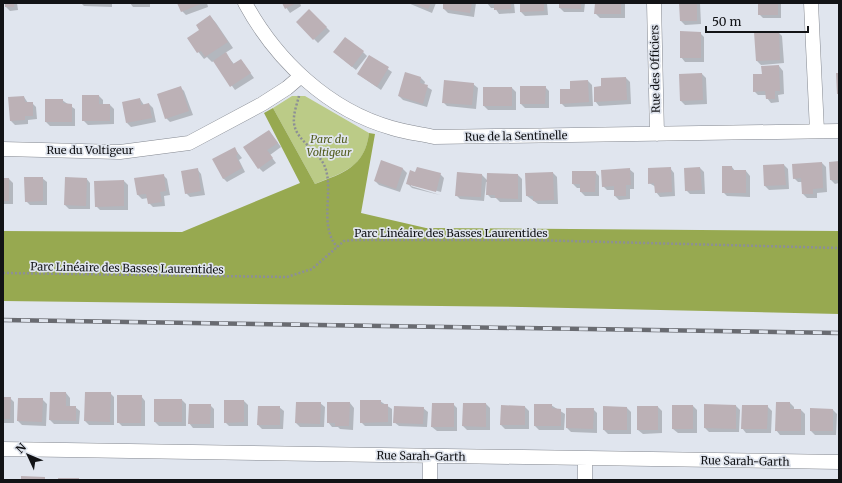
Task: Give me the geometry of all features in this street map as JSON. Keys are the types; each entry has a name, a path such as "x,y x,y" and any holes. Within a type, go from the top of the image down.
{"street":[{"name":"Rue de la Sentinelle","path":"244,3 257,26 301,76 329,98 354,113 391,128 434,137 839,131"},
{"name":"Rue des Officiers","path":"654,3 656,134"},
{"path":"811,3 817,131"},
{"name":"Rue du Voltigeur","path":"3,149 120,152 189,143 262,104 287,88 301,76"},
{"name":"Rue Sarah-Garth","path":"3,449 839,462"},
{"path":"430,456 430,480"},
{"path":"585,459 585,480"}],"path":[{"path":"300,94 294,125 298,134 319,156 325,167 328,179 326,205 328,221 331,236 337,247"},
{"name":"Parc Linéaire des Basses Laurentides","path":"3,273 287,277 312,269 337,247 348,240 375,239 530,240 839,248"}],"green space":[{"name":"Parc du Voltigeur","path":"292,96 305,96 369,133 367,145 358,161 343,172 315,184 273,108"},
{"path":"273,108 315,184 335,176 351,167 363,154 367,145 369,133 375,134 361,213 426,228 839,231 839,314 522,307 3,301 3,231 182,232 300,183 264,113"}],"building":[{"path":"5,3 14,3 14,7 5,7"},
{"path":"177,3 203,3 181,12"},
{"path":"282,3 296,3 285,9"},
{"path":"413,3 431,3 428,9"},
{"path":"443,3 472,3 470,13 443,9"},
{"path":"494,3 511,3 511,9 494,10"},
{"path":"520,3 544,3 544,11 520,12"},
{"path":"559,3 581,3 581,9 559,8"},
{"path":"595,3 621,3 621,14 594,14"},
{"path":"679,3 697,3 697,21 680,21"},
{"path":"758,3 778,3 778,15 758,15"},
{"path":"309,9 327,27 313,40 296,22"},
{"path":"210,15 228,42 205,57 201,51 197,53 187,38 199,30 196,25"},
{"path":"680,31 701,32 701,58 680,58"},
{"path":"779,31 780,60 756,61 754,32"},
{"path":"345,37 364,51 352,67 333,52"},
{"path":"226,52 233,64 241,59 251,73 230,87 213,61"},
{"path":"369,55 389,67 377,87 357,74"},
{"path":"779,65 780,91 775,91 775,99 766,99 765,91 753,92 753,74 762,74 761,66"},
{"path":"405,72 421,77 420,83 428,85 423,104 398,96"},
{"path":"702,73 703,100 680,101 679,74"},
{"path":"836,73 839,73 839,94 837,94"},
{"path":"626,77 627,100 594,102 594,87 601,86 601,78"},
{"path":"444,80 474,83 472,105 442,103"},
{"path":"588,80 589,102 560,104 560,89 570,89 570,81"},
{"path":"181,86 189,111 165,119 157,94"},
{"path":"520,86 546,86 545,104 520,104"},
{"path":"483,87 512,87 512,106 483,106"},
{"path":"82,95 99,95 99,104 110,104 110,121 82,121"},
{"path":"24,96 25,102 33,102 33,116 25,116 25,120 10,121 8,97"},
{"path":"140,98 141,105 149,103 152,118 126,123 122,102"},
{"path":"45,99 63,99 63,103 72,104 72,122 45,122"},
{"path":"269,130 278,143 267,150 273,158 258,169 243,147"},
{"path":"235,147 238,154 236,156 242,168 223,179 212,159"},
{"path":"381,160 403,168 396,189 374,181"},
{"path":"839,161 839,180 830,180 829,162"},
{"path":"822,162 823,188 813,189 813,194 802,194 801,178 793,179 792,164"},
{"path":"784,164 786,185 764,186 763,165"},
{"path":"722,166 732,166 732,170 746,170 746,193 722,193"},
{"path":"417,167 441,173 436,192 406,184 410,170 415,172"},
{"path":"671,167 672,192 655,193 654,183 648,184 648,168"},
{"path":"700,167 702,190 685,191 684,168"},
{"path":"198,168 201,191 185,194 181,171"},
{"path":"630,168 631,185 626,185 626,196 614,196 614,186 602,187 601,170"},
{"path":"572,171 596,171 595,192 580,192 580,184 572,184"},
{"path":"457,172 482,174 481,197 455,196"},
{"path":"553,172 554,200 533,201 533,196 526,196 525,173"},
{"path":"487,173 518,174 518,199 495,198 495,195 486,195"},
{"path":"164,174 166,191 160,192 162,202 148,204 146,194 137,195 134,178"},
{"path":"24,177 43,177 43,201 25,202"},
{"path":"65,177 87,178 86,206 64,205"},
{"path":"3,178 9,178 9,201 3,201"},
{"path":"124,180 124,206 95,207 94,181"},
{"path":"50,392 66,392 66,406 76,406 76,421 49,420"},
{"path":"85,392 111,392 110,422 84,421"},
{"path":"117,395 142,395 141,423 117,423"},
{"path":"3,397 11,397 10,419 3,419"},
{"path":"18,398 43,398 42,422 17,421"},
{"path":"154,399 182,399 182,422 154,422"},
{"path":"224,400 244,400 244,422 224,423"},
{"path":"360,400 381,400 381,404 388,404 388,422 360,423"},
{"path":"296,402 321,402 320,424 295,423"},
{"path":"327,402 350,402 349,426 335,426 335,423 327,423"},
{"path":"776,402 790,402 790,409 801,409 801,431 775,431"},
{"path":"432,403 454,403 454,427 431,427"},
{"path":"463,403 486,403 486,427 462,426"},
{"path":"189,404 211,404 210,424 188,424"},
{"path":"534,404 552,404 552,408 561,409 561,426 534,426"},
{"path":"704,404 736,405 736,429 704,428"},
{"path":"501,405 525,406 525,425 500,425"},
{"path":"672,405 693,405 693,429 672,429"},
{"path":"742,405 768,405 767,429 741,429"},
{"path":"258,406 280,406 280,425 257,425"},
{"path":"394,406 424,407 423,424 393,423"},
{"path":"603,406 627,407 627,430 603,430"},
{"path":"637,406 658,406 658,430 637,430"},
{"path":"566,408 594,408 593,429 566,428"},
{"path":"810,408 833,409 833,431 810,431"},
{"path":"21,476 45,477 45,480 21,480"},
{"path":"58,478 79,478 79,480 58,480"}],"railway":[{"path":"3,320 839,333"}]}
